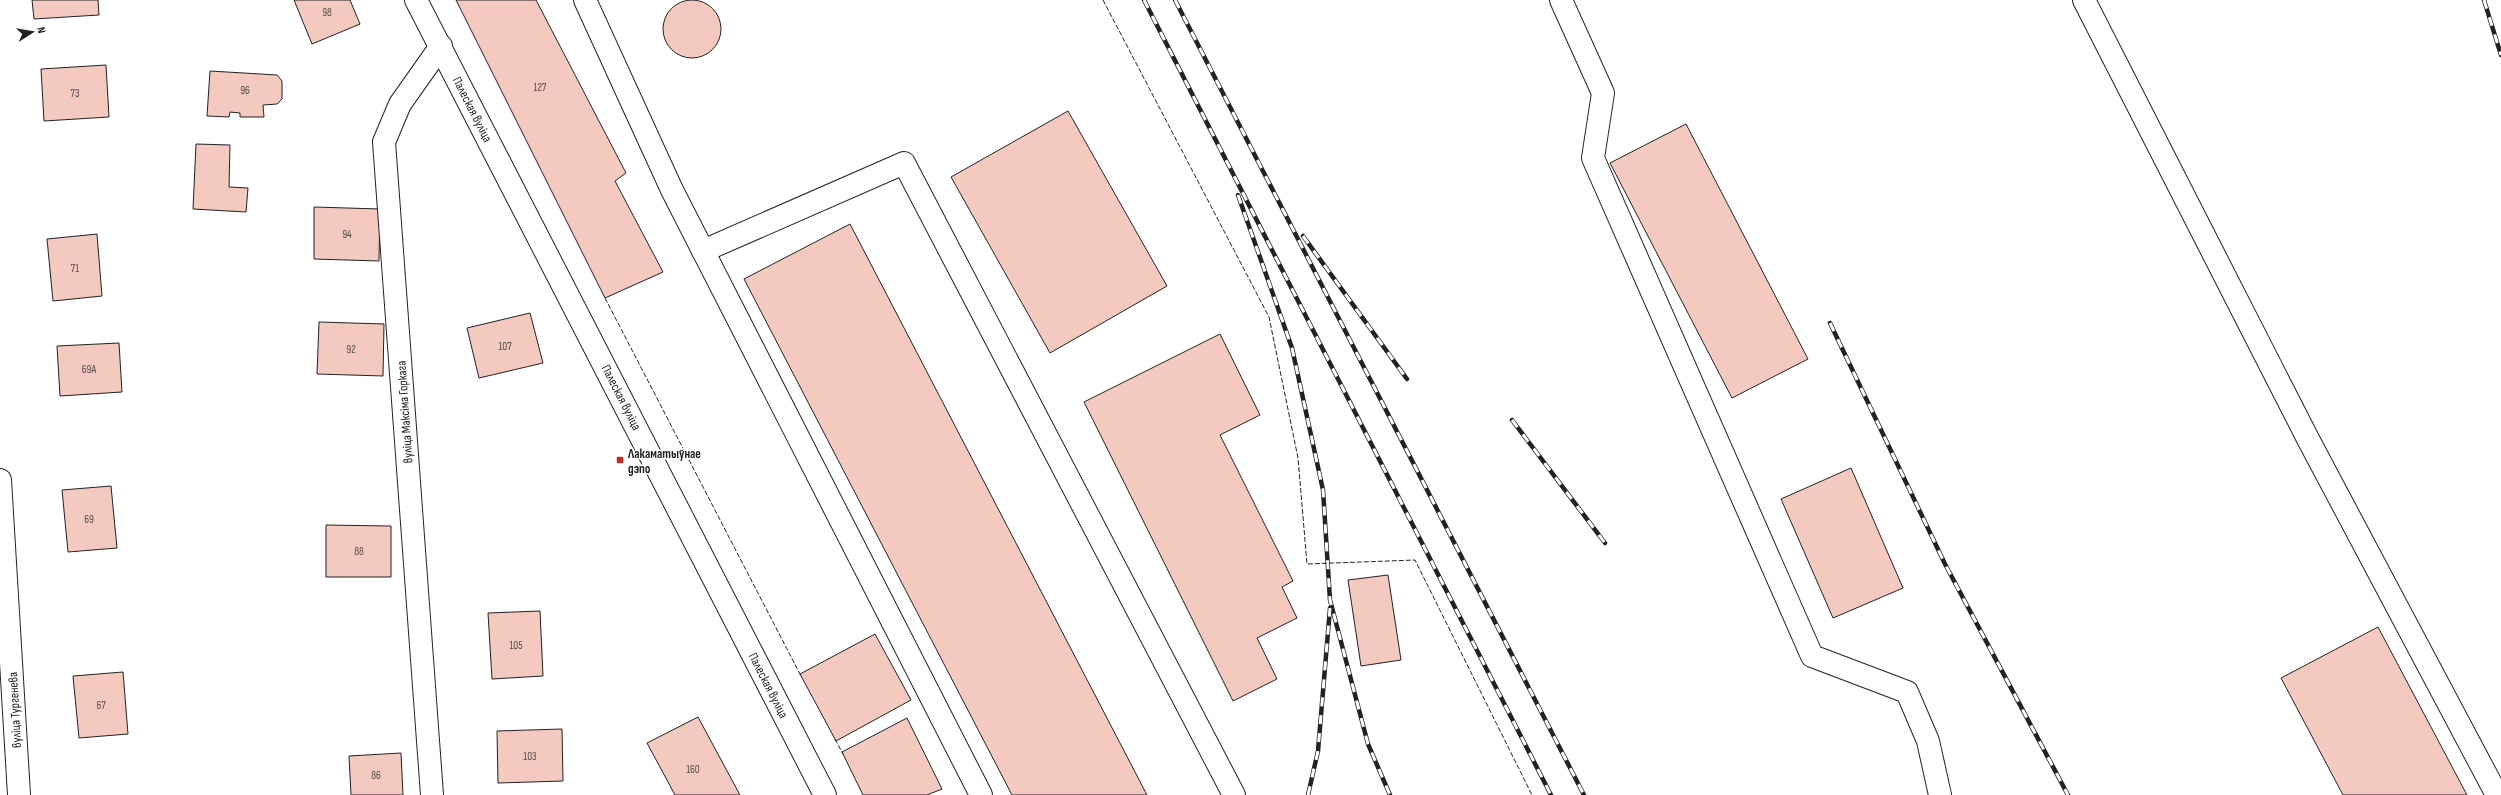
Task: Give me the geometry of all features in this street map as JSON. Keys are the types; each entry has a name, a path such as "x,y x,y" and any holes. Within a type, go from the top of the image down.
{"street":[{"name":"Палеская вуліца","path":"416,0 825,795"},
{"path":"585,0 672,190 702,251 980,795"},
{"path":"1561,0 1603,93 1593,158 1812,656 1907,692 1928,741 1940,795"},
{"path":"2084,0 2308,439 2497,795"},
{"name":"вуліца Максіма Горкага","path":"432,795 384,142 400,104 441,46"},
{"path":"702,251 904,163 1234,795"},
{"name":"вуліца Тургенева","path":"0,480 19,795"}],"building":[{"path":"32,0 98,0 99,15 34,19"},
{"path":"294,0 350,0 360,24 312,44"},
{"path":"456,0 536,0 626,173 615,181 663,272 605,298"},
{"path":"686,0 698,0 713,8 721,23 721,35 713,50 698,58 686,58 671,50 663,35 663,23 671,8"},
{"path":"106,65 109,117 44,121 41,69"},
{"path":"210,71 277,75 282,81 282,99 277,104 263,105 264,117 240,117 240,113 230,112 229,117 207,116"},
{"path":"1068,111 1167,286 1050,353 951,177"},
{"path":"1686,124 1808,359 1732,398 1610,163"},
{"path":"196,144 230,145 229,187 248,188 246,212 193,209"},
{"path":"314,207 380,209 379,261 314,259"},
{"path":"850,224 1147,795 1012,795 744,279"},
{"path":"97,234 102,296 53,301 47,239"},
{"path":"530,313 543,363 479,378 467,328"},
{"path":"319,322 384,324 383,376 317,374"},
{"path":"1220,334 1260,415 1220,435 1293,581 1282,587 1297,618 1257,638 1277,679 1233,701 1084,402"},
{"path":"119,343 122,392 60,396 57,346"},
{"path":"1851,468 1903,588 1833,618 1781,499"},
{"path":"111,486 117,548 68,552 62,490"},
{"path":"326,525 391,526 391,577 326,577"},
{"path":"1388,575 1401,660 1361,666 1348,580"},
{"path":"540,611 543,676 492,679 488,613"},
{"path":"2378,627 2467,795 2343,795 2281,678"},
{"path":"875,634 911,700 836,741 800,674"},
{"path":"123,672 128,734 79,738 73,676"},
{"path":"698,717 740,795 675,795 647,743"},
{"path":"907,718 942,789 927,795 863,795 842,752"},
{"path":"562,729 563,781 498,783 497,731"},
{"path":"401,753 403,795 351,795 349,756"}],"railway":[{"path":"1144,0 1551,795"},
{"path":"1175,0 1584,795"},
{"path":"2484,0 2501,55"},
{"path":"1238,195 1292,348 1323,490 1330,600 1368,744 1390,795"},
{"path":"1303,236 1407,379"},
{"path":"1830,323 1945,564 2068,795"},
{"path":"1512,420 1605,543"},
{"path":"1308,795 1318,751 1330,608"}],"fence":[{"path":"1103,0 1269,317 1298,458 1307,564 1415,560 1532,795"},
{"path":"605,298 801,676"},
{"path":"835,739 843,754"}],"place":[{"name":"Лакаматыўнае дэпо","path":"620,460"}]}
